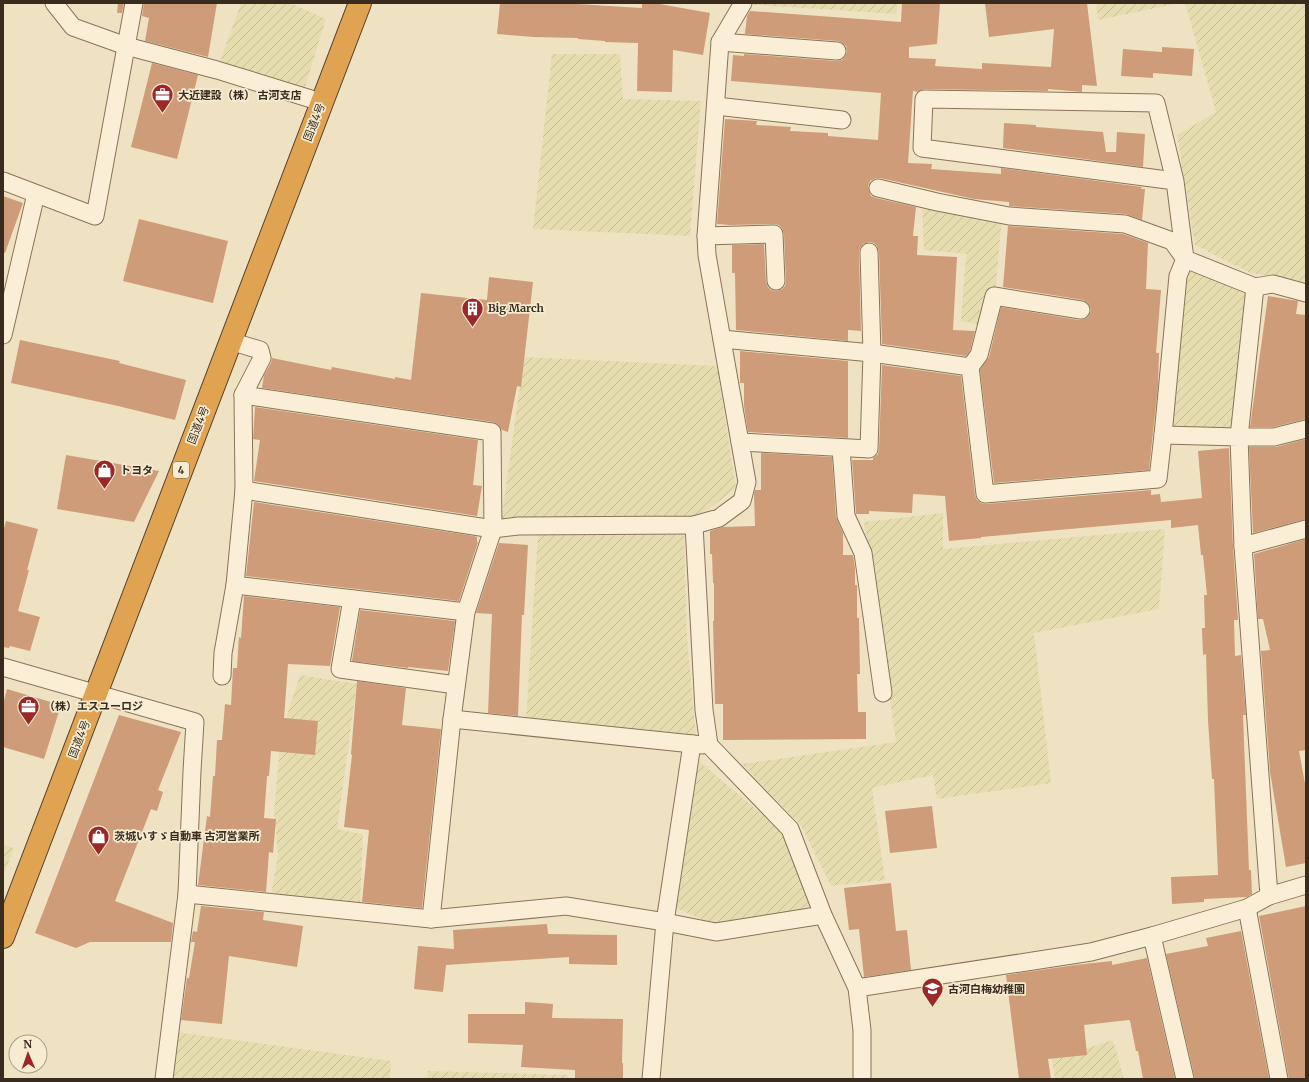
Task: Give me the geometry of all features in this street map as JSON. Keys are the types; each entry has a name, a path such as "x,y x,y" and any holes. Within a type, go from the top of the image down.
{"highway":[{"name":"国道4号","path":"3,937 360,3"}],"street":[{"path":"54,3 73,27 126,46 217,70 322,102"},
{"path":"3,181 95,216 134,3"},
{"path":"244,490 493,529 518,526 694,525 718,518 742,502 747,482 707,255 706,236 720,42 743,3"},
{"path":"720,42 837,51"},
{"path":"1081,310 994,296 979,356 970,367 985,494 1158,479 1178,276 1186,259 1175,182 1156,103 924,99 922,148 1175,182"},
{"path":"716,106 842,120"},
{"path":"878,188 937,202 1010,216 1125,224 1172,241 1186,259 1255,287 1273,284 1306,293"},
{"path":"3,335 36,194"},
{"path":"706,236 774,234 776,281"},
{"path":"740,442 869,449 872,353 869,252"},
{"path":"1255,287 1239,437 1243,546 1269,896"},
{"path":"722,339 872,353 970,367"},
{"path":"222,676 223,653 235,585 244,490 243,395 262,358 260,350 230,341"},
{"path":"243,395 492,432 493,529 466,612 452,719 431,919"},
{"path":"1163,435 1274,437 1306,429"},
{"path":"841,448 846,516 863,553 883,693"},
{"path":"694,525 704,710 709,746 790,829 823,915 857,988 862,1030 862,1079"},
{"path":"1243,546 1306,529"},
{"path":"235,585 466,612"},
{"path":"352,599 340,669 456,685"},
{"path":"3,667 195,722 187,894 164,1079"},
{"path":"452,719 709,746"},
{"path":"651,1079 665,922 692,744"},
{"path":"857,988 1091,952 1247,908 1269,896 1306,885"},
{"path":"187,894 431,919 566,906 716,932 823,915"},
{"path":"1247,908 1279,1079"},
{"path":"1152,936 1185,1079"}],"shaded area":[{"path":"241,3 290,3 326,19 305,87 217,70"},
{"path":"898,3 896,14 742,4"},
{"path":"1096,3 1180,3 1098,20"},
{"path":"1185,3 1306,3 1306,282 1251,273 1195,245 1177,135 1216,112"},
{"path":"552,54 620,54 623,99 701,101 690,236 533,229"},
{"path":"922,205 1002,218 996,284 980,325 961,321 966,254 924,250"},
{"path":"1188,265 1249,291 1235,433 1170,429"},
{"path":"524,357 717,366 736,488 709,509 692,518 501,522"},
{"path":"943,513 943,549 1165,529 1159,609 1034,633 1051,783 937,799 933,775 872,788 885,880 831,886 802,827 742,764 896,742 864,522"},
{"path":"538,534 684,535 687,638 696,736 526,720"},
{"path":"300,675 357,684 337,829 363,834 360,911 270,902 278,855 274,810 281,734"},
{"path":"699,761 783,832 813,907 715,925 672,906"},
{"path":"3,845 14,848 3,876"},
{"path":"176,1032 391,1061 390,1079 171,1079"},
{"path":"1113,1040 1124,1079 1055,1079 1052,1059"},
{"path":"428,1071 568,1075 568,1079 427,1079"}],"building":[{"path":"118,3 124,3 122,13 117,13"},
{"path":"144,3 217,3 208,57 145,41 149,18 142,16"},
{"path":"500,3 561,3 642,8 642,3 654,3 710,13 703,55 673,50 672,92 637,91 638,43 497,34"},
{"path":"902,3 940,3 937,44 909,47 909,58 936,59 935,66 982,69 982,63 1051,67 1054,29 989,37 985,3 1087,3 1097,86 1082,85 1082,92 1048,89 1048,91 924,89 918,92 913,91 908,163 932,164 931,169 1001,174 1001,168 1142,187 1141,189 1145,189 1142,220 1126,214 1009,206 1009,202 974,199 876,178 870,181 868,186 871,196 916,207 913,236 918,236 917,255 957,257 953,330 975,331 970,351 966,356 882,344 879,252 874,243 869,242 863,244 859,252 861,331 848,330 848,341 736,330 735,273 732,273 732,245 764,244 766,282 771,290 777,291 785,286 786,281 784,234 779,225 774,224 717,224 725,119 757,121 756,125 791,127 790,131 828,133 828,136 878,140 881,93 731,81 733,55 744,56 744,54 836,61 842,60 847,52 846,46 838,41 745,34 747,16 750,11 901,22"},
{"path":"1162,47 1194,49 1192,76 1153,73 1153,78 1121,76 1123,49 1162,52"},
{"name":"大近建設（株） 古河支店","path":"152,63 198,75 177,159 131,147"},
{"path":"1004,123 1103,132 1106,152 1116,152 1117,132 1145,134 1143,167 1003,148"},
{"path":"3,196 23,203 5,253 3,253"},
{"path":"139,219 228,241 213,303 123,281"},
{"path":"1008,226 1123,234 1148,243 1146,289 1161,290 1156,353 1159,353 1158,386 1149,470 994,483 980,370 989,357 1001,307 1079,320 1088,317 1091,311 1088,303 1083,300 1003,287"},
{"path":"489,277 533,282 521,387 517,386 508,432 502,430 498,424 493,422 262,388 264,375 271,363 272,358 331,370 332,367 395,379 395,377 411,380 421,293 487,300"},
{"path":"1268,296 1298,301 1296,314 1306,315 1306,419 1273,427 1250,427"},
{"path":"20,340 120,361 119,363 186,380 175,420 11,383"},
{"path":"740,351 848,361 848,438 748,432 744,406 744,383 740,383"},
{"path":"882,365 961,376 975,495 977,500 981,503 986,504 1151,490 1151,495 1160,494 1161,502 1202,498 1198,451 1229,448 1238,620 1234,620 1235,656 1241,655 1246,715 1243,715 1249,870 1251,870 1252,894 1247,897 1204,899 1204,902 1172,904 1171,877 1218,875 1214,779 1212,779 1208,721 1206,654 1203,655 1202,628 1205,628 1204,595 1207,595 1198,525 1171,528 1171,520 949,541 945,496 913,494 912,513 869,511 869,514 856,514 852,460 873,460 873,458 878,454"},
{"path":"255,407 478,440 473,485 482,486 477,516 254,481 260,440 253,439"},
{"path":"1306,439 1306,519 1253,533 1249,447 1276,447"},
{"path":"761,453 832,457 836,517 843,533 843,555 853,555 855,568 855,585 857,585 857,618 859,618 860,674 857,674 858,712 866,712 866,739 723,740 723,704 715,704 713,621 714,583 712,554 710,554 710,531 722,527 755,526 754,493 755,490 761,490"},
{"name":"トヨタ","path":"66,455 159,471 134,522 57,509"},
{"path":"254,502 477,537 478,542 459,601 246,576"},
{"path":"6,521 38,529 18,611 40,617 30,651 10,646 9,648 3,647 3,532"},
{"path":"1306,539 1306,750 1299,751 1306,789 1306,863 1286,867 1270,772 1261,651 1270,650 1263,619 1258,619 1254,554"},
{"path":"499,543 528,545 524,615 522,615 518,716 488,713 492,614 476,613"},
{"path":"244,596 340,607 330,666 288,664 284,718 318,721 315,755 271,751 269,776 267,776 264,818 276,819 273,853 269,852 266,892 198,885 207,816 210,817 213,776 215,776 217,740 222,740 225,704 231,705 233,668 237,668"},
{"path":"360,610 455,621 448,671 352,661"},
{"path":"357,681 406,688 402,725 441,729 422,908 362,902 369,830 344,827 352,755"},
{"name":"（株）エスユーロジ","path":"7,689 61,705 44,759 3,747 3,704"},
{"name":"茨城いすゞ自動車 古河営業所","path":"119,715 181,732 158,790 163,792 157,811 151,809 115,901 173,923 171,942 90,942 76,948 35,933"},
{"path":"932,806 937,848 890,853 885,811"},
{"path":"891,883 896,931 907,930 911,970 864,977 859,929 849,930 844,888"},
{"path":"201,906 264,912 263,920 303,926 297,967 229,956 222,1024 181,1020 187,978 189,978 195,942 191,942 193,931 197,932"},
{"path":"1306,906 1306,1079 1289,1079 1259,916"},
{"path":"547,924 548,934 617,935 617,965 569,964 569,957 446,965 443,992 414,989 418,946 454,949 453,930"},
{"path":"1241,931 1269,1079 1195,1079 1166,954 1208,946 1206,938"},
{"path":"1147,958 1175,1079 1143,1079 1138,1051 1136,1051 1129,1020 1084,1025 1087,1055 1048,1059 1051,1079 1019,1079 1006,975 1112,961 1112,965"},
{"path":"525,1002 553,1004 552,1018 623,1019 623,1079 575,1079 575,1070 521,1067 523,1045 468,1043 468,1014 525,1014"}],"place":[{"name":"大近建設（株） 古河支店","path":"163,114"},
{"name":"Big March","path":"472,328"},
{"name":"トヨタ","path":"105,490"},
{"name":"（株）エスユーロジ","path":"29,726"},
{"name":"茨城いすゞ自動車 古河営業所","path":"99,856"},
{"name":"古河白梅幼稚園","path":"933,1008"}]}
